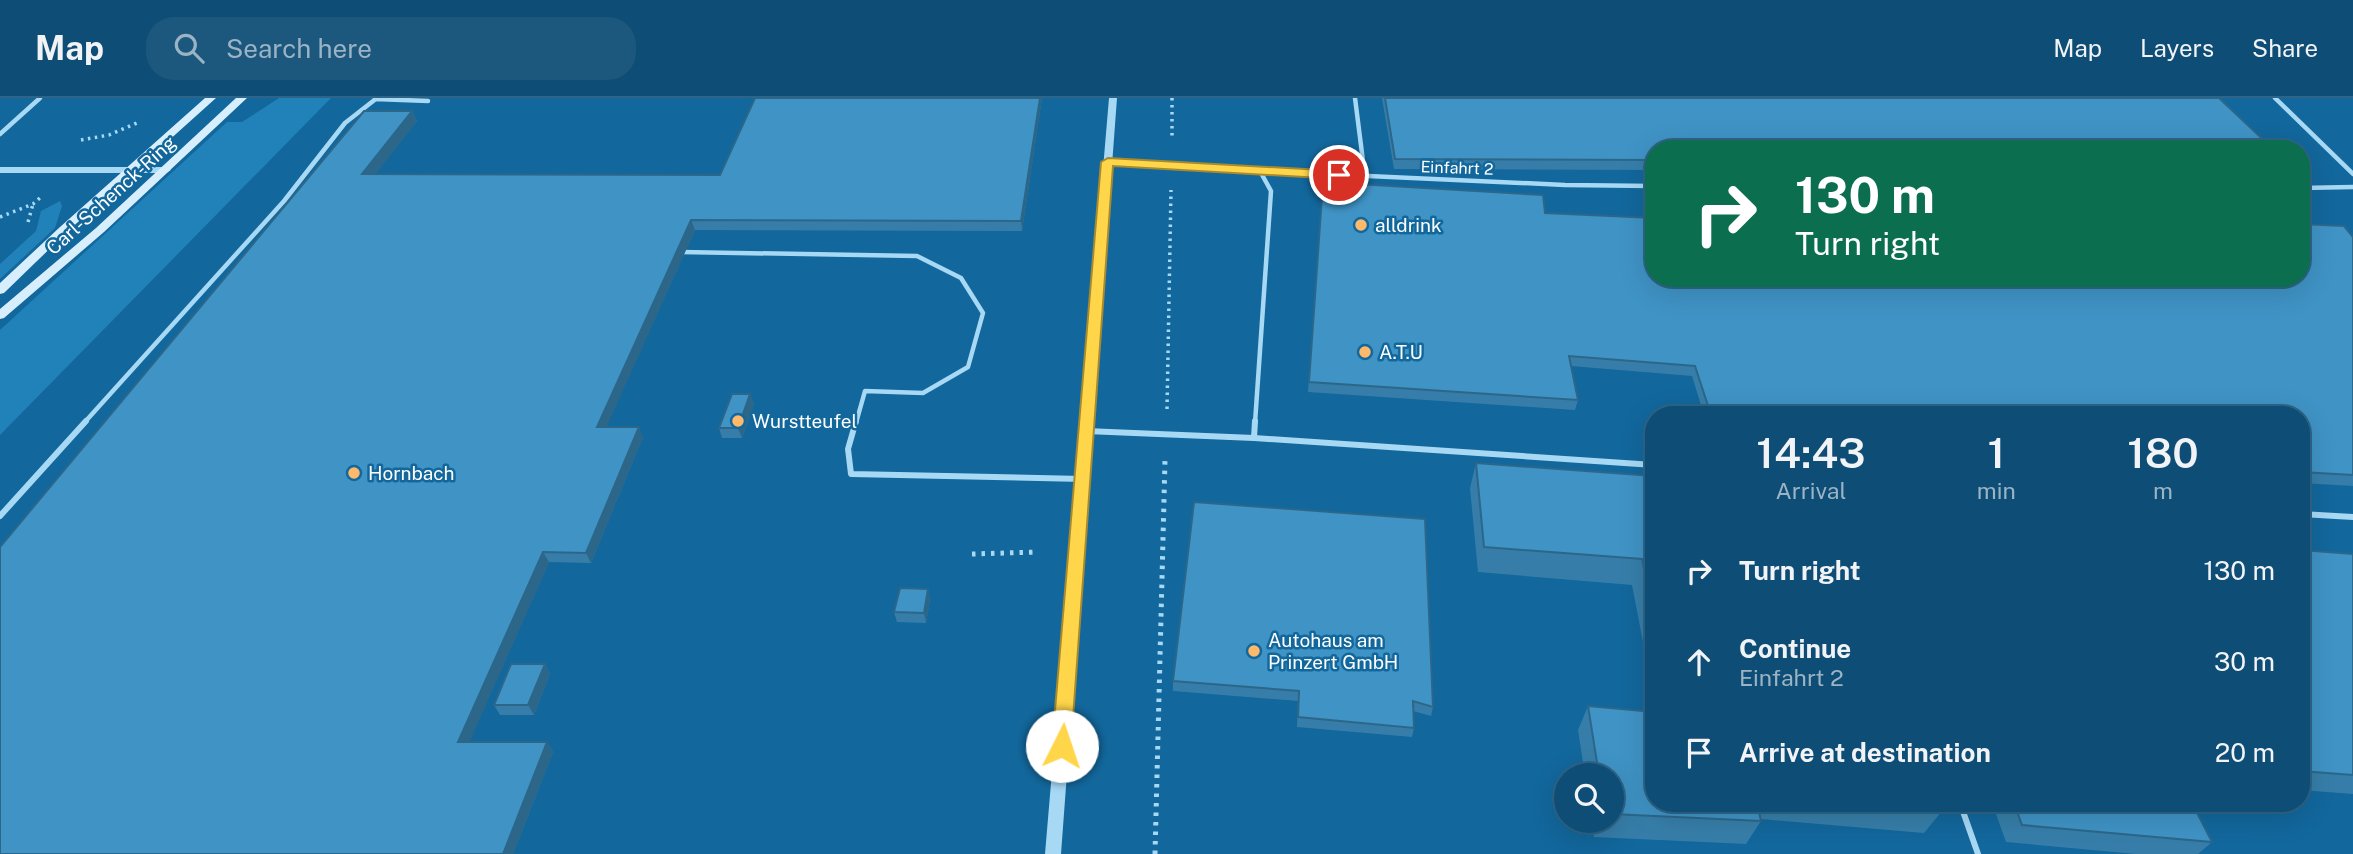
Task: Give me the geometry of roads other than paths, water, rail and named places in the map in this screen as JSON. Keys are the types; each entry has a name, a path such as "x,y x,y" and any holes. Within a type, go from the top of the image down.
{"main road":[{"name":"Carl-Schenck-Ring","path":"0,290 211,98"},
{"name":"Carl-Schenck-Ring","path":"0,315 63,263 242,98"}],"street":[{"path":"1053,854 1113,98"},
{"path":"0,170 166,170"}],"lane":[{"path":"0,134 40,98"},
{"path":"1355,98 1365,177"},
{"path":"2275,98 2353,174"},
{"path":"0,516 285,201 345,123 376,99 428,101"},
{"path":"1108,162 1260,171 1271,191 1254,438"},
{"name":"Einfahrt 2","path":"1260,171 1645,186"},
{"path":"2310,188 2353,187"},
{"path":"672,252 917,257 961,278 982,313 968,367 923,393 865,391 848,449 851,474 1083,479"},
{"path":"1086,430 1254,438 1645,464"},
{"path":"2310,515 2353,517"},
{"path":"1963,812 1978,854"}],"place":[{"name":"alldrink","path":"1361,225"},
{"name":"A.T.U","path":"1365,352"},
{"name":"Wurstteufel","path":"738,421"},
{"name":"Hornbach","path":"354,473"},
{"name":"Autohaus am Prinzert GmbH","path":"1254,651"}]}
